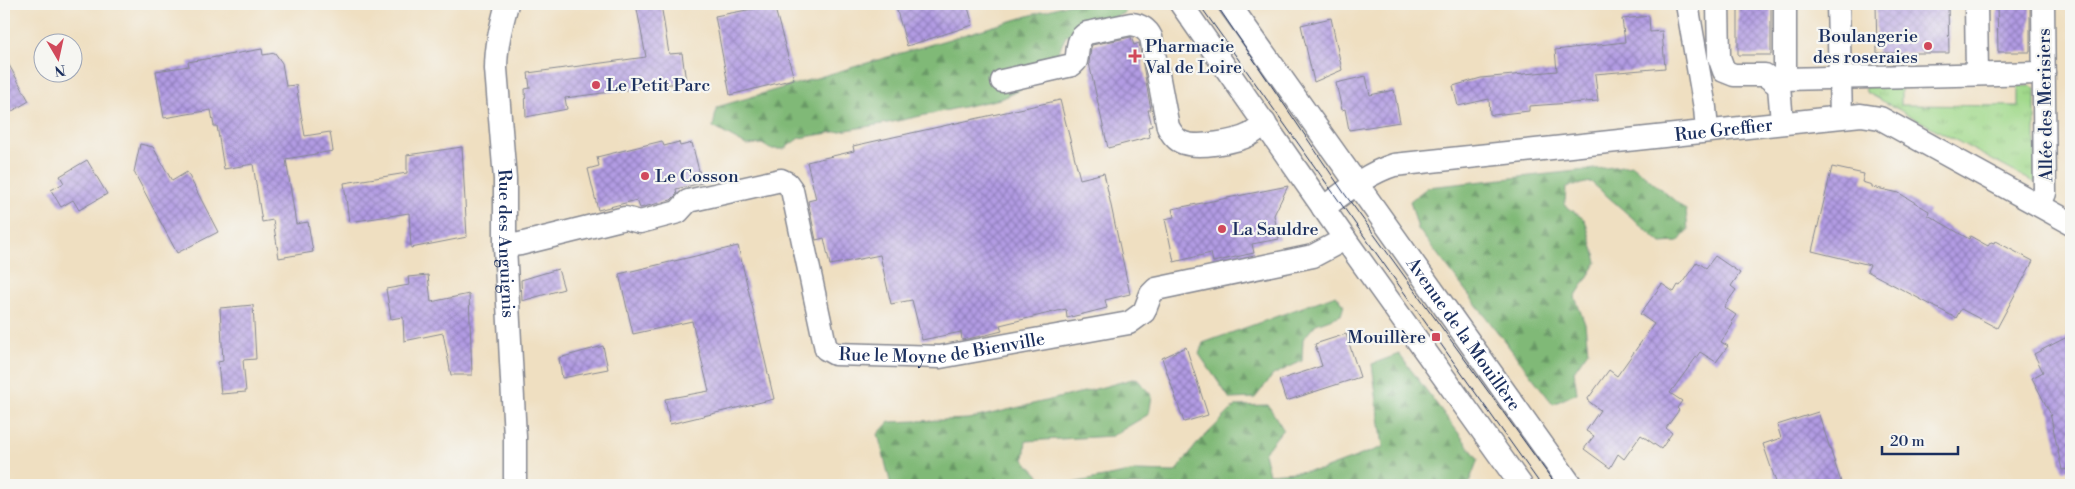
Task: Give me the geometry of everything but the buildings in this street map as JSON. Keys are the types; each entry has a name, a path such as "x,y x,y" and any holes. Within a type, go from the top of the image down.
{"street":[{"name":"Rue des Anguignis","path":"508,4 500,29 496,53 505,179 506,246 515,438 515,485"},
{"path":"1181,4 1323,208 1521,485"},
{"name":"Avenue de la Mouillère","path":"1229,4 1571,485"},
{"path":"1687,4 1707,130"},
{"path":"1718,4 1719,57 1724,71 1734,75 1765,75 1782,82 1839,78 2044,73"},
{"path":"1782,122 1785,4"},
{"path":"1838,4 1841,116"},
{"path":"1976,4 1977,74"},
{"name":"Allée des Merisiers","path":"2040,205 2046,193 2044,4"},
{"path":"1002,80 1072,65 1076,62 1078,42 1081,36 1096,31 1137,24 1148,31 1151,37 1168,127 1173,136 1182,143 1193,145 1233,141 1250,134 1265,123"},
{"name":"Rue Greffier","path":"1356,184 1394,165 1861,115 1880,118 2071,223"},
{"name":"Rue le Moyne de Bienville","path":"506,246 625,218 640,222 678,212 688,201 781,180 787,183 792,190 826,349 835,354 940,357 1129,323 1144,312 1151,294 1156,289 1313,256 1345,239"},
{"path":"1323,208 1356,184"}],"green space":[{"path":"1069,4 1126,4 1125,13 1066,36 1057,55 1025,82 1018,91 1000,99 888,123 799,138 784,149 770,149 762,144 746,145 713,127 717,107"},
{"path":"1901,86 1901,105 2018,106 2018,86 2031,86 2035,89 2035,183 1866,92 1865,87"},
{"path":"1632,165 1686,210 1688,230 1678,242 1661,243 1591,182 1566,187 1565,205 1585,220 1597,262 1575,297 1585,324 1588,351 1574,371 1577,393 1553,404 1418,229 1410,201 1428,187"},
{"path":"1336,295 1344,305 1341,315 1316,324 1303,339 1302,361 1273,375 1255,398 1230,399 1199,354 1203,343"},
{"path":"1399,354 1478,459 1468,485 1062,485 1135,471 1175,472 1197,444 1235,406 1268,405 1283,429 1264,453 1269,474 1321,470 1383,447 1372,364"},
{"path":"1136,378 1152,396 1149,414 1112,436 1026,441 1024,460 1048,485 891,485 878,434 889,422 969,419"}],"tram line":[{"path":"1199,4 1541,485"},
{"path":"1216,4 1344,193 1556,485"}],"place":[{"name":"Boulangerie des roseraies","path":"1928,46"},
{"name":"Pharmacie Val de Loire","path":"1135,56"},
{"name":"Le Petit Parc","path":"596,85"},
{"name":"Le Cosson","path":"645,176"},
{"name":"La Sauldre","path":"1222,229"},
{"name":"Mouillère","path":"1436,337"}]}
